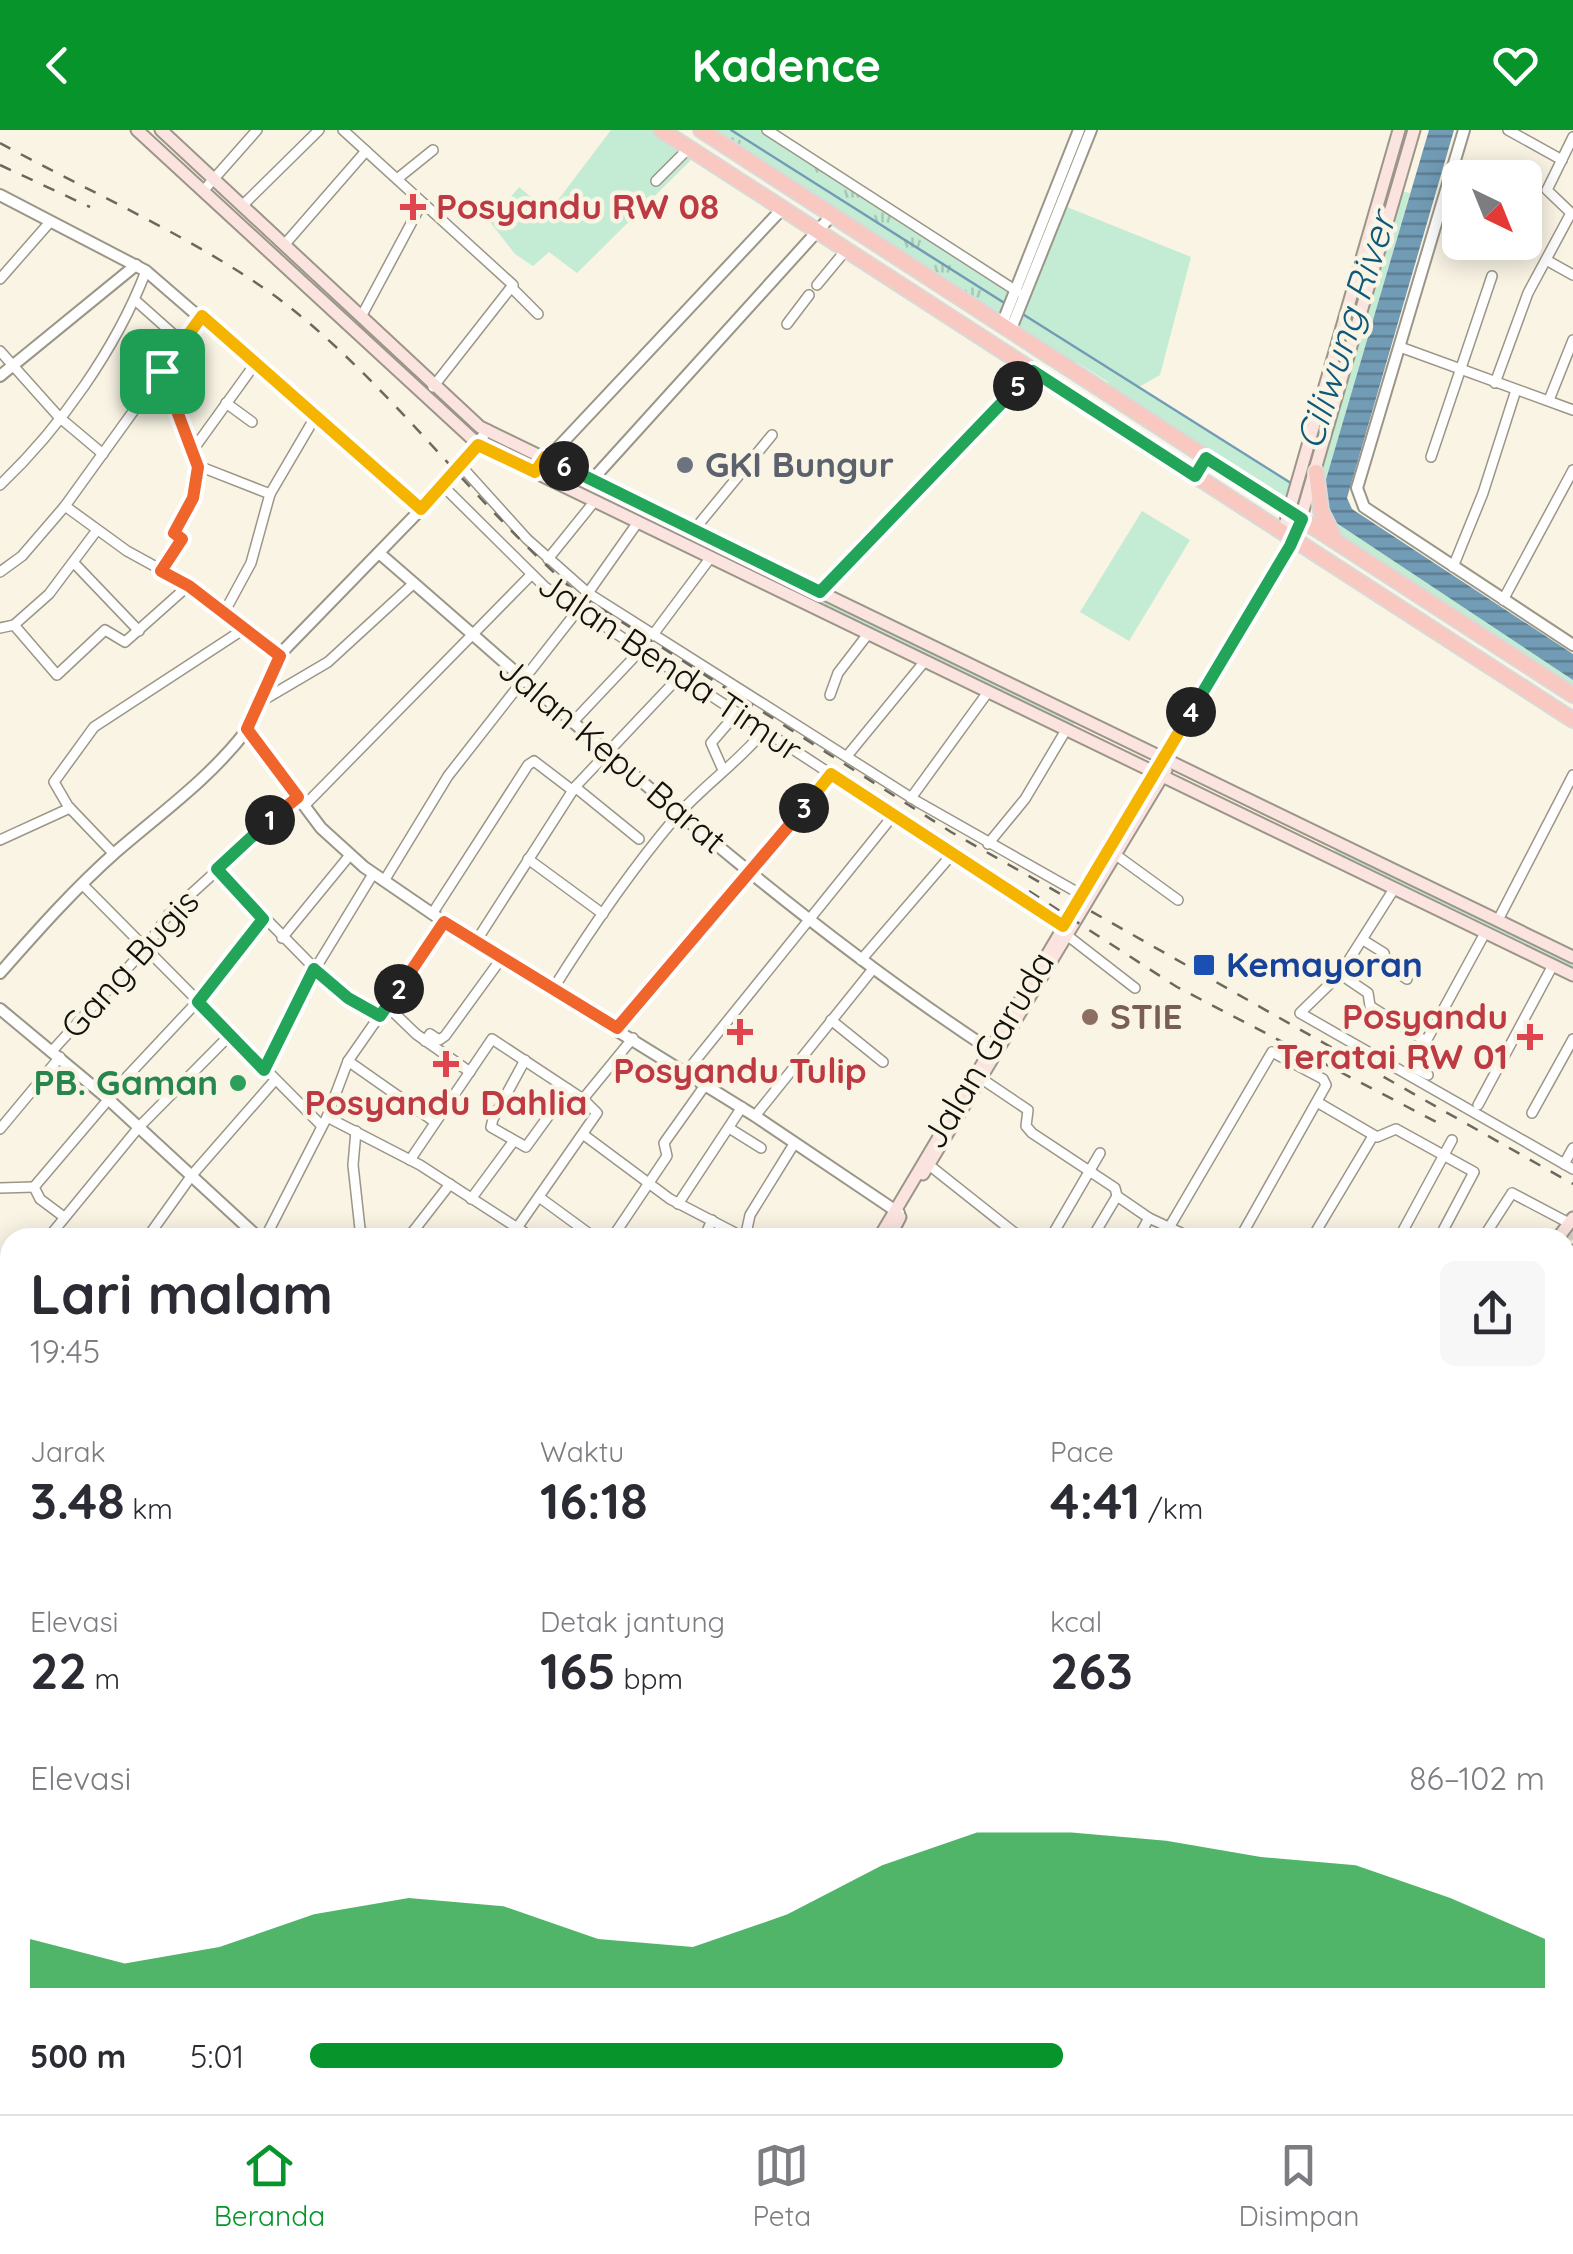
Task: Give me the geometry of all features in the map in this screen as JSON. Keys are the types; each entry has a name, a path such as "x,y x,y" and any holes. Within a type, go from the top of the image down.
{"main road":[{"path":"136,130 478,445 1066,730 1229,792 1573,957"},
{"path":"161,130 432,387 486,430 1092,726 1163,765 1223,806 1573,975"},
{"path":"661,130 1573,720"},
{"path":"701,130 1008,323 1206,458 1336,538 1573,695"},
{"path":"1295,515 1294,495 1399,130"},
{"path":"1163,765 1289,535 1295,515 1314,487 1414,130"},
{"path":"1316,422 1330,426"},
{"path":"1195,476 1206,458"},
{"path":"585,497 588,478"},
{"path":"588,478 592,494 611,509"},
{"path":"1314,487 1321,512 1336,538"},
{"path":"1084,738 1092,726"},
{"name":"Jalan Garuda","path":"893,1228 925,1162 1116,854 1163,765"},
{"name":"Jalan Garuda","path":"1066,931 1082,895 1163,765"},
{"path":"1223,806 1229,792"},
{"name":"Jalan Garuda","path":"887,1228 898,1213"}],"street":[{"path":"204,190 257,130"},
{"path":"243,205 319,130"},
{"path":"767,130 1018,299"},
{"path":"1018,299 1079,130"},
{"path":"1008,323 1091,130"},
{"path":"1459,160 1464,130"},
{"path":"1508,130 1562,160"},
{"path":"346,131 506,276 512,288 538,314"},
{"path":"1495,382 1528,293 1548,262 1570,213 1547,190 1573,137"},
{"path":"656,181 689,148"},
{"path":"397,180 432,150"},
{"path":"285,244 366,151"},
{"path":"0,195 141,268 202,316 314,419 421,509"},
{"path":"361,317 422,202"},
{"path":"535,472 782,209"},
{"path":"588,478 832,215"},
{"path":"1442,220 1357,488 1364,508 1573,645"},
{"path":"0,280 50,222"},
{"path":"817,285 846,250"},
{"path":"1548,262 1573,275"},
{"path":"0,485 39,446 135,300 141,268"},
{"path":"0,376 141,268"},
{"path":"1432,457 1492,276"},
{"path":"432,387 512,288"},
{"path":"787,324 809,295"},
{"path":"135,300 181,341"},
{"path":"0,572 22,556 65,506 202,316"},
{"path":"1548,400 1573,340"},
{"path":"1400,346 1573,410"},
{"path":"0,352 59,416 103,454"},
{"path":"190,454 254,364"},
{"path":"162,371 198,467 270,494"},
{"path":"820,592 1033,371"},
{"path":"1453,567 1483,493 1516,390"},
{"path":"226,403 252,422"},
{"path":"224,611 255,551 270,494 314,419"},
{"path":"0,973 114,854 180,798 247,729 280,656 462,467 486,430"},
{"path":"694,530 772,435"},
{"path":"161,571 182,539 174,534 193,498 198,467"},
{"path":"462,467 548,559 588,593 912,798 1082,895"},
{"path":"1503,600 1573,470"},
{"name":"Jalan Benda Timur","path":"443,486 531,575 578,610 763,732 896,812 1066,931 1134,988"},
{"path":"548,559 585,497"},
{"path":"65,506 189,586 280,656"},
{"path":"588,593 638,522"},
{"path":"0,628 14,625 49,594 97,530"},
{"name":"Jalan Kepu Barat","path":"380,553 679,815 861,960 993,1052"},
{"path":"652,636 711,557"},
{"path":"74,563 139,630"},
{"name":"Gang Bugis","path":"0,1129 168,916 217,869 301,801 531,575"},
{"path":"260,702 328,662 413,584"},
{"path":"14,625 57,674 105,630 122,642 189,586"},
{"path":"384,882 436,794 578,610"},
{"path":"114,854 53,784 94,727 244,629"},
{"path":"830,695 838,673 868,634"},
{"path":"572,724 639,652"},
{"path":"847,756 924,661"},
{"path":"475,943 573,788 678,678"},
{"path":"265,684 277,693"},
{"path":"912,798 988,692"},
{"path":"723,770 710,742 736,714"},
{"path":"247,729 301,801 350,855 373,874 501,960 687,1071 898,1213"},
{"path":"988,844 1025,799 1066,730"},
{"path":"554,989 603,914 679,815 723,770 734,766 763,732"},
{"path":"432,914 534,760 638,839"},
{"path":"617,1028 831,774"},
{"path":"1498,920 1573,775"},
{"path":"0,840 70,808"},
{"path":"687,1071 896,812"},
{"path":"861,960 954,852"},
{"path":"1116,854 1178,900"},
{"path":"282,938 350,855"},
{"path":"528,859 603,914"},
{"path":"217,869 314,969 348,998 380,1016"},
{"path":"264,1070 314,969 373,874"},
{"path":"83,885 264,1070 324,1121 356,1132 410,1160 520,1228"},
{"path":"1394,889 1340,974 1300,1012 1568,1166 1573,1148"},
{"path":"0,1188 34,1187 107,1099 198,1002 263,919"},
{"path":"267,1228 324,1121 348,1061 444,922"},
{"path":"1428,1076 1412,1067 1485,934"},
{"path":"1363,940 1384,953 1387,965 1408,979"},
{"path":"426,1041 431,1034 438,1040 445,1036 501,960"},
{"path":"1478,1105 1553,965"},
{"path":"756,1116 873,969"},
{"path":"1340,974 1368,993 1370,1006 1427,1042"},
{"path":"387,1006 426,1041 470,1072"},
{"path":"0,1009 251,1228"},
{"path":"831,1020 883,1062"},
{"path":"56,1228 139,1127 230,1035"},
{"path":"410,1160 492,1038 598,1111 517,1226"},
{"path":"584,1098 634,1038"},
{"path":"1532,1113 1573,1040"},
{"path":"1168,1228 1272,1052 1323,1078 1326,1085 1246,1228"},
{"path":"525,1060 491,1124 513,1142 526,1147 568,1089"},
{"path":"348,1061 435,1122"},
{"path":"978,1077 1028,1110 1026,1126 1032,1132 1115,1188 1116,1196 1098,1228"},
{"path":"154,1228 192,1176 275,1080"},
{"path":"618,1228 667,1155 664,1143 706,1084"},
{"path":"1317,1102 1373,1136"},
{"path":"678,1204 742,1107"},
{"path":"728,1128 761,1148"},
{"path":"1318,1228 1373,1136 1396,1129 1474,1173 1444,1228"},
{"path":"356,1132 353,1165 360,1228"},
{"path":"584,1135 646,1184 727,1228"},
{"path":"1405,1228 1452,1140"},
{"path":"471,1199 513,1142"},
{"path":"747,1228 750,1215 794,1144"},
{"path":"1056,1228 1100,1153"},
{"path":"925,1162 1008,1228"},
{"path":"416,1228 450,1184"},
{"path":"34,1187 40,1199 64,1217"},
{"path":"1489,1228 1512,1193 1570,1220"},
{"path":"540,1196 582,1228"},
{"path":"1116,1196 1149,1218 1176,1228"},
{"path":"1144,1228 1149,1218"},
{"path":"708,1228 712,1220"}],"green space":[{"path":"611,130 662,130 698,153 577,273 549,252 533,266 515,254 490,222 519,187 549,212"},
{"path":"701,130 767,130 1018,292 1002,324"},
{"path":"1397,190 1410,193 1323,493 1573,680 1573,694 1336,538 1316,472"},
{"path":"1062,205 1191,257 1160,375 1139,387 1296,487 1289,512 1104,389 1108,382 1076,362 1072,368 1011,329"},
{"path":"605,493 804,589 801,595 688,540"},
{"path":"1142,511 1190,540 1129,641 1080,612"},
{"path":"809,592 1075,722 1072,727 806,597"},
{"path":"1336,849 1573,962 1573,969 1334,853"}],"water":[{"path":"1429,130 1454,130 1445,160 1442,160 1442,171 1347,498 1352,509 1573,654 1573,680 1329,518 1322,493"}],"waterway":[{"path":"731,130 1006,304"},
{"path":"1021,313 1294,485"}],"railway":[{"path":"0,143 189,242 292,309 367,377 505,524 578,594 951,832 1573,1184"},
{"path":"0,165 90,207"},
{"path":"1029,891 1177,987 1446,1127"}],"place":[{"name":"Posyandu RW 08","path":"413,207"},
{"name":"GKI Bungur","path":"685,465"},
{"name":"Kemayoran","path":"1204,965"},
{"name":"STIE","path":"1090,1017"},
{"name":"Posyandu Tulip","path":"740,1032"},
{"name":"Posyandu Teratai RW 01","path":"1530,1037"},
{"name":"Posyandu Dahlia","path":"446,1064"},
{"name":"PB. Gaman","path":"238,1083"}],"route":[{"path":"202,316 314,419 421,509 478,445 535,472 545,457 820,592 1033,371 1195,476 1206,458 1302,519 1290,546 1063,926 996,884 896,812 831,774 617,1028 444,922 380,1016 348,998 314,969 264,1070 198,1002 209,983 263,919 217,869 298,797 247,729 272,665 280,656 189,586 161,571 182,539 174,533 193,498 198,467 162,371 202,316"}],"water label":[{"name":"Ciliwung River","path":"1346,331"}]}
